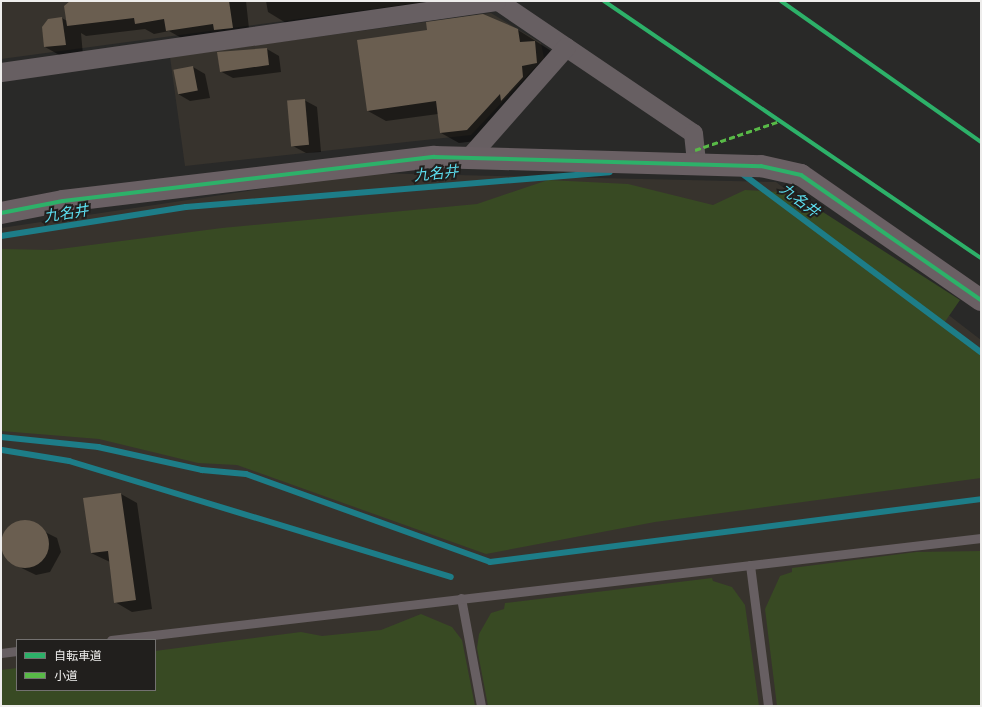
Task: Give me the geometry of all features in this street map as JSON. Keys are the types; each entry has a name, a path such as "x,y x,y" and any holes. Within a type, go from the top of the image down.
{"street":[{"path":"1,72 497,1 693,133 696,164"},
{"path":"468,158 566,47"},
{"path":"1,212 63,201 434,157 761,166 801,175 981,300"}],"lane":[{"path":"119,639 981,538"},
{"path":"750,564 768,706"},
{"path":"461,598 481,706"},
{"path":"1,653 16,652"}],"shaded area":[{"path":"1,1 433,1 1,59"},
{"path":"491,13 541,43 544,58 471,135 185,166 170,57"},
{"path":"367,173 776,182 981,340 981,706 1,706 1,228"}],"green space":[{"path":"548,180 628,184 713,205 745,190 780,192 812,205 960,300 942,326 981,352 981,478 655,522 486,554 237,465 198,463 99,439 1,431 1,249 52,250 222,228 477,204"},
{"path":"981,551 981,706 777,706 765,609 780,576 792,572 792,568 916,552"},
{"path":"712,578 713,581 732,587 745,605 759,706 488,706 477,648 479,634 491,613 504,609 505,603"},
{"path":"421,614 452,627 462,640 475,706 1,706 1,670 16,668 16,691 156,691 156,651 301,632 322,636 381,630"}],"building":[{"path":"70,1 229,1 233,28 214,30 213,24 166,31 164,19 135,24 134,18 67,26 64,6"},
{"path":"483,14 518,29 520,42 535,41 537,63 522,66 523,77 501,101 500,94 467,130 440,133 436,101 367,111 357,40 427,30 426,22"},
{"path":"62,17 66,45 44,47 42,27 48,19"},
{"path":"267,48 269,65 220,72 217,52"},
{"path":"193,66 198,91 178,94 173,70"},
{"path":"305,99 309,145 291,146 287,101"},
{"path":"121,493 136,600 114,603 108,551 91,553 83,498"},
{"path":"20,520 30,520 39,524 45,530 48,535 48,553 39,564 30,568 20,568 11,564 5,558 1,549 1,539 5,530 11,524"}],"waterway":[{"name":"九名井","path":"1,236 186,207 610,172"},
{"name":"九名井","path":"740,172 981,352"},
{"path":"1,437 98,447 202,470 246,474 490,562 981,499"},
{"path":"2,450 69,461 451,577"}],"marked path":[{"path":"695,150 777,122"}],"cycle path":[{"path":"604,1 981,258"},
{"path":"781,1 981,142"},
{"path":"1,213 63,201 434,157 761,166 801,175 981,300"}]}
